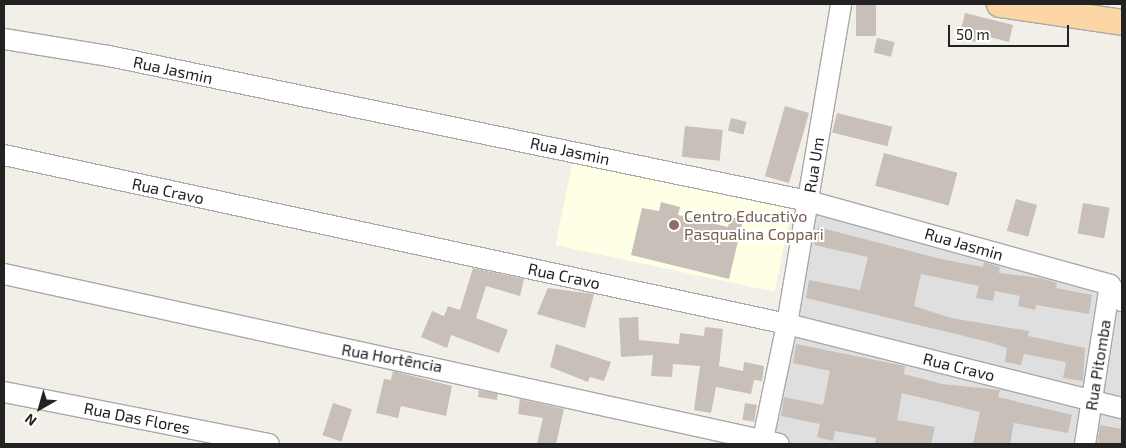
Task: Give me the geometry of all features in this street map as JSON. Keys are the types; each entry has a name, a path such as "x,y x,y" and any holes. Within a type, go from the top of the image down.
{"main road":[{"path":"998,4 1091,10 1122,22"}],"street":[{"name":"Rua Um","path":"768,443 841,4"},
{"name":"Rua Jasmin","path":"4,39 109,56 808,201 1110,285"},
{"name":"Rua Cravo","path":"4,155 788,324 1122,408"},
{"name":"Rua Hortência","path":"4,274 768,443"},
{"path":"1110,285 1122,301"},
{"name":"Rua Pitomba","path":"1085,444 1110,285"},
{"name":"Rua Das Flores","path":"4,392 269,444"}],"shaded area":[{"name":"Centro Educativo Pasqualina Coppari","path":"574,157 793,204 774,292 555,245"},
{"path":"808,201 1110,285 1122,301 1122,444 762,444"}],"building":[{"path":"856,4 876,4 876,36 856,36"},
{"path":"965,13 1013,25 1009,42 978,34 976,42 959,38"},
{"path":"877,38 895,42 891,57 874,53"},
{"path":"785,106 809,113 789,183 765,176"},
{"path":"837,113 892,127 887,146 832,132"},
{"path":"731,118 747,122 743,134 728,131"},
{"path":"685,126 723,130 720,161 682,157"},
{"path":"884,153 957,173 949,206 875,186"},
{"path":"1016,199 1037,205 1028,237 1007,231"},
{"path":"661,202 680,207 678,215 728,227 731,217 743,220 729,279 631,255 642,208 659,211"},
{"path":"1083,203 1110,208 1104,238 1078,234"},
{"path":"818,227 941,259 983,267 984,262 1000,267 999,273 1041,278 1057,283 1056,288 1092,295 1089,314 1036,305 1035,310 1018,306 1020,296 995,291 993,301 976,298 979,286 921,274 914,306 951,318 1029,331 1028,336 1085,348 1083,381 1063,378 1066,362 1024,354 1021,365 1005,362 1007,348 989,342 806,298 809,280 860,290 868,257 814,245"},
{"path":"473,268 524,279 520,296 486,286 476,318 508,330 499,353 451,335 447,348 421,337 432,311 444,316 448,306 460,310"},
{"path":"548,288 594,294 585,328 537,314"},
{"path":"638,317 639,340 679,344 680,333 704,336 705,327 723,329 719,366 743,371 744,362 764,366 762,381 754,380 751,394 716,387 711,413 694,410 700,366 673,364 672,377 651,376 653,355 621,357 619,318"},
{"path":"556,344 611,362 604,381 590,377 588,382 550,367"},
{"path":"796,344 905,366 904,374 942,384 1000,390 998,397 1072,415 1068,433 1014,423 1010,444 973,444 980,412 902,393 897,420 935,427 931,444 875,444 876,438 835,431 833,441 817,437 820,424 781,416 784,397 823,405 830,371 793,363"},
{"path":"393,371 452,386 446,416 401,406 398,418 376,413 384,379 391,380"},
{"path":"479,390 498,394 497,400 478,397"},
{"path":"520,399 564,409 556,444 537,444 543,418 518,414"},
{"path":"333,403 352,409 342,442 322,435"},
{"path":"745,403 757,405 754,422 742,420"},
{"path":"1100,425 1122,429 1122,444 1097,444"}],"place":[{"name":"Centro Educativo Pasqualina Coppari","path":"674,225"}]}
